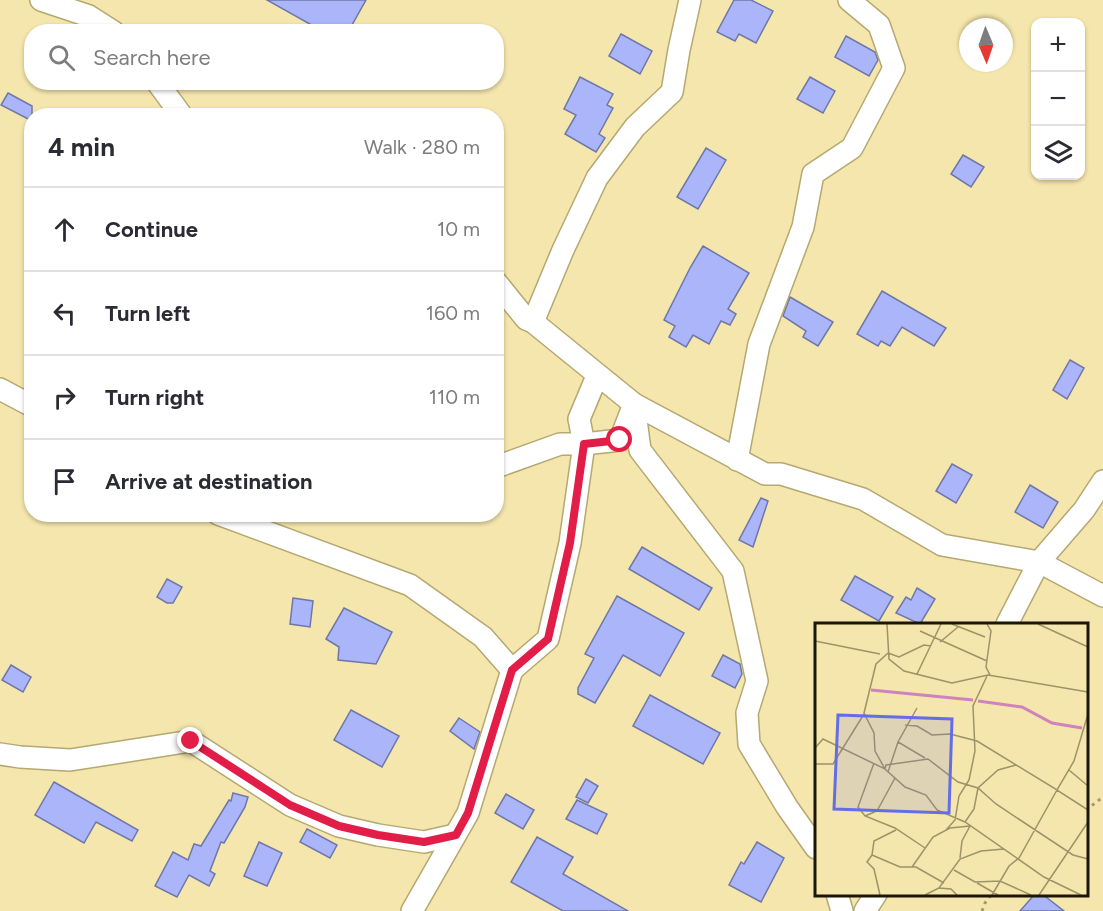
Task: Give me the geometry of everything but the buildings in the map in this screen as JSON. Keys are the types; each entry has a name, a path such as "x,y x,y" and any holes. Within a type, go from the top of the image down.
{"street":[{"path":"41,0 89,16 102,24"},
{"path":"533,322 563,250 597,178 635,127 672,92 690,0"},
{"path":"737,460 759,344 803,227 813,174 852,148 894,68 879,25 849,0"},
{"path":"163,90 176,108"},
{"path":"504,292 526,319 533,322 634,404 737,460 765,474 781,474 863,499 942,545 1039,562 1103,596"},
{"path":"412,911 468,813 512,670 548,639 570,543 584,444 579,418 597,376"},
{"path":"0,389 24,402"},
{"path":"504,464 560,444 620,440 634,404"},
{"path":"634,404 640,450 733,572 757,681 747,713 749,744 787,807 815,847"},
{"path":"1008,623 1039,562 1084,510 1103,481"},
{"path":"241,522 410,585 483,637 512,670"},
{"path":"0,753 20,757 70,760 191,741 290,805 339,826 424,842 456,835"},
{"path":"838,896 842,911"},
{"path":"865,911 875,896"}],"path":[{"path":"1088,808 1103,797"},
{"path":"982,911 991,896"}],"route":[{"path":"191,741 290,805 339,826 424,842 456,835 468,813 512,670 548,639 570,543 584,444 620,440"}]}
